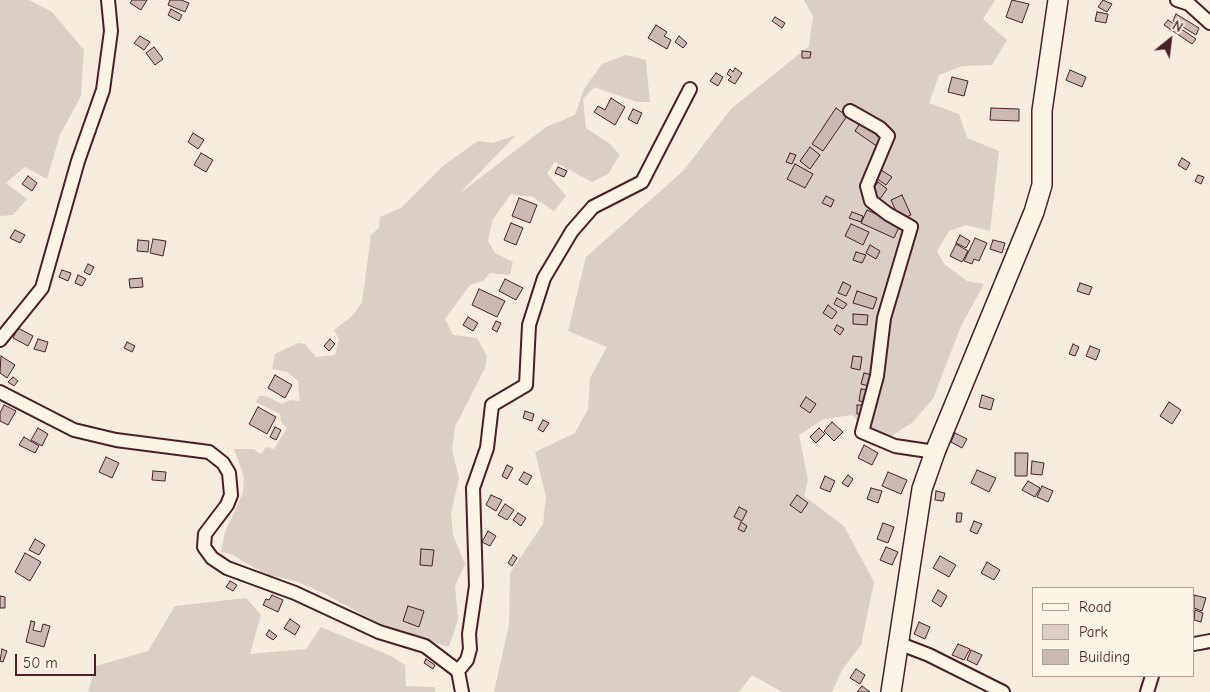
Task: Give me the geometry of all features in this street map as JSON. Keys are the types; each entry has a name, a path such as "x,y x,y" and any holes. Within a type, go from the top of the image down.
{"street":[{"path":"0,340 42,288 78,161 103,90 111,31 108,0"},
{"path":"891,692 922,489 935,452 987,330 1034,212 1042,185 1042,111 1058,0"},
{"path":"1177,0 1190,4 1210,23"},
{"path":"458,671 467,660 470,649 469,634 476,586 473,488 487,448 492,405 526,385 529,325 544,278 572,231 593,207 642,182 690,89"},
{"path":"850,111 880,128 888,136 867,186 871,201 888,214 911,227 884,318 877,376 862,432 895,446 935,452"},
{"path":"0,392 74,430 116,440 209,452 223,463 229,473 231,495 227,504 213,520 205,534 204,547 212,558 228,568 295,593 379,632 425,646 458,671 462,692"},
{"path":"1195,644 1210,641"},
{"path":"898,644 928,655 1003,692"},
{"path":"1148,692 1152,677"}],"green space":[{"path":"0,0 29,0 52,12 84,50 81,96 60,135 47,179 25,167 6,183 27,199 13,215 0,216"},
{"path":"804,0 995,0 983,19 1007,40 992,65 962,66 939,75 929,103 959,114 967,138 999,151 990,231 966,225 949,231 937,251 944,264 967,281 984,284 961,326 933,399 913,422 887,439 872,434 852,415 824,419 799,435 808,480 804,496 844,526 874,582 861,645 842,670 832,692 782,692 752,675 739,692 494,692 509,624 510,573 543,524 546,497 535,452 575,433 588,409 590,378 607,347 568,331 586,257 683,171 731,109 809,46 813,16"},
{"path":"626,55 646,60 650,102 637,102 594,87 583,99 586,128 610,144 620,155 608,174 592,182 555,162 547,173 566,196 554,211 533,197 511,194 493,219 488,241 495,253 513,262 510,275 490,273 483,281 470,285 445,319 453,335 477,338 487,356 485,368 455,427 452,450 459,478 451,513 453,535 465,564 455,586 458,619 449,647 385,627 325,594 296,581 267,575 231,554 221,552 225,532 243,493 244,477 234,449 253,449 261,454 266,447 274,449 287,428 281,422 280,414 256,402 259,396 266,396 282,404 290,400 300,401 298,381 287,372 272,369 275,354 298,343 305,344 316,357 335,355 339,339 334,330 352,316 362,303 371,235 379,228 380,217 401,208 444,165 478,141 493,143 516,135 459,194 546,127 575,115 584,89 602,64"},
{"path":"246,598 261,615 250,654 306,649 321,627 391,656 405,665 406,686 434,687 436,692 88,692 96,666 148,651 175,606"}],"building":[{"path":"132,0 147,0 141,10 130,3"},
{"path":"170,0 181,0 189,3 185,12 168,5"},
{"path":"1012,0 1029,4 1022,23 1006,17"},
{"path":"1103,0 1112,4 1107,12 1098,7"},
{"path":"171,9 182,15 179,21 168,15"},
{"path":"1097,12 1108,14 1106,23 1095,21"},
{"path":"1176,14 1199,28 1196,35 1173,21"},
{"path":"775,17 785,23 782,28 772,21"},
{"path":"1168,20 1196,39 1192,44 1164,25"},
{"path":"656,25 667,32 664,36 671,40 667,49 648,38"},
{"path":"140,36 150,42 144,50 134,43"},
{"path":"679,36 687,43 683,48 675,42"},
{"path":"154,47 163,59 155,65 146,53"},
{"path":"802,51 811,52 810,58 802,58"},
{"path":"735,68 742,73 735,84 728,80 731,77 727,74 730,69 733,72"},
{"path":"1070,70 1086,77 1082,87 1066,80"},
{"path":"716,73 723,77 718,86 710,81"},
{"path":"952,77 968,81 964,96 948,92"},
{"path":"611,98 625,107 615,125 594,112 598,106 605,110"},
{"path":"836,108 847,116 823,151 812,144"},
{"path":"991,108 1019,109 1019,121 990,120"},
{"path":"633,109 642,113 637,124 628,119"},
{"path":"862,120 885,136 878,147 855,131"},
{"path":"193,133 204,140 198,149 188,142"},
{"path":"810,147 820,155 810,169 800,161"},
{"path":"201,153 213,160 206,172 194,165"},
{"path":"790,153 796,155 792,164 786,162"},
{"path":"1182,158 1190,163 1186,170 1178,165"},
{"path":"795,164 813,174 805,188 787,179"},
{"path":"558,167 567,171 564,177 555,173"},
{"path":"881,170 892,177 886,185 876,178"},
{"path":"1198,175 1204,177 1201,184 1195,181"},
{"path":"28,176 37,183 32,191 22,184"},
{"path":"878,182 887,189 880,199 871,192"},
{"path":"902,195 911,215 900,220 891,200"},
{"path":"826,196 834,200 831,207 822,203"},
{"path":"519,198 537,205 530,223 512,216"},
{"path":"867,210 900,225 894,238 861,223"},
{"path":"852,212 863,216 861,222 849,218"},
{"path":"511,223 523,228 516,245 504,240"},
{"path":"851,224 869,232 863,245 845,236"},
{"path":"15,230 25,235 20,243 10,238"},
{"path":"960,235 970,241 966,248 956,243"},
{"path":"975,238 987,243 979,261 974,259 972,264 964,261"},
{"path":"153,239 166,241 163,256 150,253"},
{"path":"138,240 149,241 148,252 137,251"},
{"path":"993,240 1005,243 1002,253 990,249"},
{"path":"956,244 968,251 962,262 950,256"},
{"path":"870,245 880,251 876,259 866,253"},
{"path":"856,252 866,255 862,263 853,260"},
{"path":"88,264 94,267 90,275 84,272"},
{"path":"62,270 71,273 68,281 59,277"},
{"path":"78,275 86,279 82,286 75,283"},
{"path":"142,278 143,287 130,288 129,279"},
{"path":"505,279 523,288 516,300 499,291"},
{"path":"843,282 851,286 846,296 838,293"},
{"path":"1080,283 1092,287 1089,295 1077,291"},
{"path":"479,289 505,301 497,317 472,305"},
{"path":"857,291 877,298 873,309 853,303"},
{"path":"837,298 847,304 843,309 834,304"},
{"path":"828,305 837,312 832,319 823,313"},
{"path":"853,314 868,315 867,325 853,324"},
{"path":"468,317 478,323 473,331 463,325"},
{"path":"496,321 501,323 497,332 492,329"},
{"path":"837,325 844,329 840,335 834,330"},
{"path":"18,328 33,336 28,346 13,338"},
{"path":"38,339 48,342 45,352 34,349"},
{"path":"330,339 335,344 329,351 324,346"},
{"path":"127,342 135,346 132,352 124,348"},
{"path":"1073,344 1079,347 1075,356 1069,354"},
{"path":"1090,346 1100,350 1096,360 1086,356"},
{"path":"1,356 15,365 7,378 0,373"},
{"path":"853,356 862,357 860,370 851,368"},
{"path":"864,373 872,375 869,386 861,384"},
{"path":"275,375 292,385 285,398 268,388"},
{"path":"13,377 18,381 14,386 8,382"},
{"path":"861,389 868,390 866,402 859,401"},
{"path":"982,395 994,399 991,410 979,407"},
{"path":"806,397 816,404 810,413 800,406"},
{"path":"1169,402 1181,410 1172,424 1160,416"},
{"path":"4,405 16,411 8,425 0,421 0,413"},
{"path":"857,405 863,405 863,415 857,414"},
{"path":"258,407 276,417 267,434 249,424"},
{"path":"525,411 534,414 532,421 523,418"},
{"path":"543,420 549,423 543,432 538,429"},
{"path":"832,422 843,432 834,441 824,431"},
{"path":"275,427 281,430 276,440 270,437"},
{"path":"38,428 48,434 42,446 31,440"},
{"path":"819,428 825,434 816,443 810,437"},
{"path":"955,433 967,439 962,448 951,442"},
{"path":"24,437 39,446 35,453 19,445"},
{"path":"864,445 878,453 872,465 858,458"},
{"path":"1015,453 1028,453 1027,476 1015,476"},
{"path":"106,457 119,463 112,478 99,472"},
{"path":"1032,461 1044,463 1042,475 1031,474"},
{"path":"507,465 513,468 507,479 502,476"},
{"path":"977,470 996,478 989,492 971,483"},
{"path":"153,471 166,472 165,481 152,480"},
{"path":"524,472 532,476 527,485 519,480"},
{"path":"888,472 907,480 901,494 882,486"},
{"path":"848,475 853,479 848,487 842,483"},
{"path":"825,476 835,481 830,492 820,488"},
{"path":"1028,481 1040,488 1035,497 1022,490"},
{"path":"1042,486 1053,491 1048,502 1037,497"},
{"path":"871,488 882,491 878,503 867,499"},
{"path":"936,491 945,493 943,501 935,500"},
{"path":"491,495 502,500 496,511 486,505"},
{"path":"797,495 808,503 801,513 790,505"},
{"path":"505,504 514,510 507,520 498,515"},
{"path":"739,507 747,511 742,521 734,517"},
{"path":"518,513 526,518 521,526 513,520"},
{"path":"957,513 962,513 961,522 956,522"},
{"path":"974,521 982,524 977,534 970,531"},
{"path":"741,522 747,526 744,532 738,529"},
{"path":"883,523 894,527 888,543 877,539"},
{"path":"488,531 496,536 490,546 482,542"},
{"path":"35,539 45,545 39,555 29,550"},
{"path":"886,547 898,552 892,565 880,560"},
{"path":"421,549 434,550 432,566 420,565"},
{"path":"25,553 41,562 30,581 15,572"},
{"path":"513,555 517,558 512,566 508,563"},
{"path":"940,556 956,565 949,577 933,568"},
{"path":"987,562 1000,570 994,580 981,573"},
{"path":"230,581 237,585 233,591 226,587"},
{"path":"938,590 947,596 941,607 932,601"},
{"path":"272,595 283,600 278,612 263,605 266,599 269,600"},
{"path":"1195,595 1206,598 1202,611 1195,608"},
{"path":"0,596 5,597 5,608 0,608"},
{"path":"408,606 424,611 419,627 403,621"},
{"path":"1195,610 1203,613 1201,622 1195,620"},
{"path":"290,619 300,626 295,635 284,628"},
{"path":"31,621 35,622 33,630 41,632 43,624 50,626 44,647 26,642"},
{"path":"919,622 930,627 925,639 914,634"},
{"path":"269,630 277,636 273,640 266,635"},
{"path":"958,644 970,649 964,660 952,655"},
{"path":"2,649 7,651 3,662 0,661"},
{"path":"971,650 982,655 977,665 967,660"},
{"path":"426,659 435,665 433,669 424,663"},
{"path":"856,669 865,675 860,684 850,678"},
{"path":"862,686 870,692 857,692"}]}
